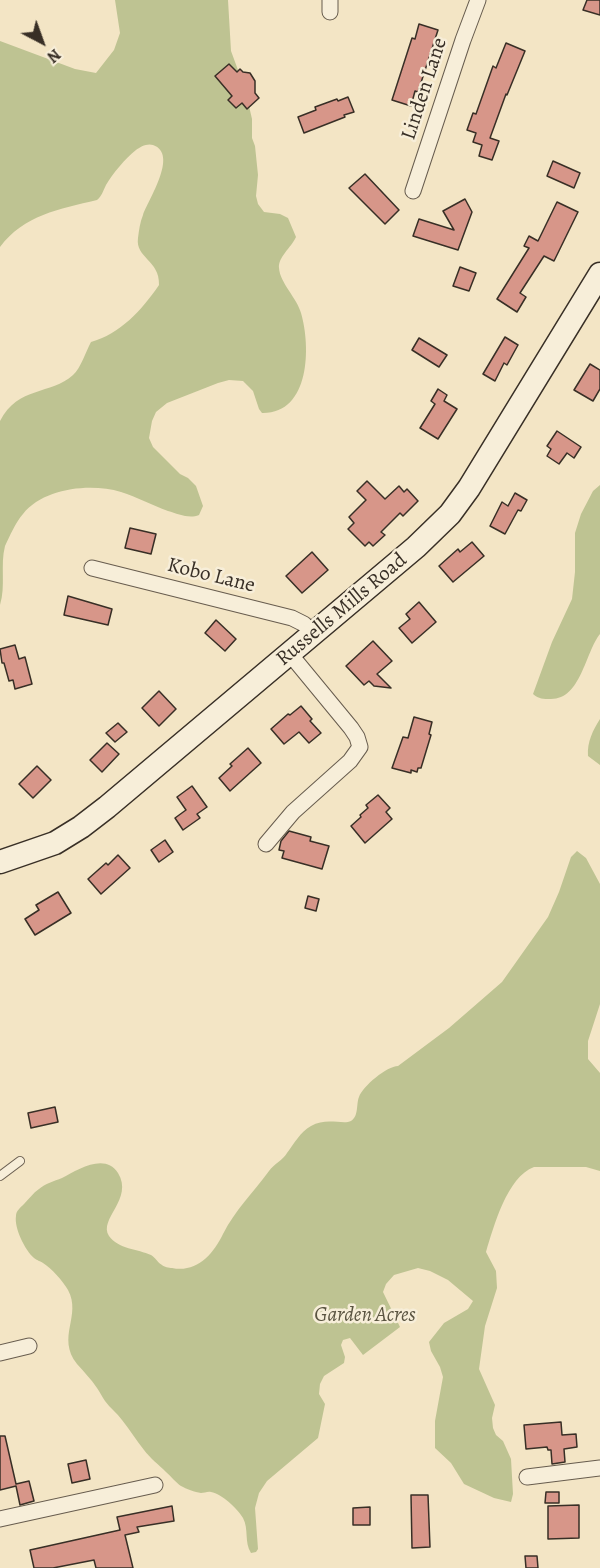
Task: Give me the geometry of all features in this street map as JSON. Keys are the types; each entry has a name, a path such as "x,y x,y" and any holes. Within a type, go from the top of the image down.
{"main road":[{"name":"Russells Mills Road","path":"0,862 55,843 81,827 422,542 460,501 600,274"}],"street":[{"name":"Linden Lane","path":"413,191 478,0"},
{"name":"Kobo Lane","path":"92,568 292,618 304,624 314,634"},
{"path":"266,844 293,812 350,761 360,747 351,728 290,654"},
{"path":"0,1353 30,1346"},
{"path":"527,1477 600,1468"},
{"path":"0,1519 155,1485"}],"lane":[{"path":"0,1176 20,1161"}],"green space":[{"path":"115,0 228,0 231,51 245,89 252,119 252,138 258,175 256,196 258,204 264,212 280,214 288,218 296,237 281,260 279,268 282,279 301,313 306,343 303,376 298,391 290,403 278,410 262,413 253,391 243,381 229,380 167,403 156,412 149,438 153,447 180,474 196,486 203,506 199,515 180,515 127,494 96,488 55,493 32,505 20,518 5,546 0,605 0,421 7,410 25,396 55,386 73,375 91,342 111,333 130,320 159,285 156,270 140,250 138,238 142,218 160,178 163,158 160,150 153,145 146,145 136,150 116,171 97,200 56,210 31,220 20,227 0,247 0,41 75,69 96,73 114,50 120,33"},
{"path":"600,485 600,634 581,674 569,692 551,699 537,697 533,694 552,642 572,599 575,533 581,514 593,491"},
{"path":"600,719 600,765 588,756 588,746"},
{"name":"Garden Acres","path":"577,851 586,858 600,884 600,1004 588,1041 588,1059 600,1073 600,1171 586,1167 534,1167 525,1172 509,1191 486,1252 496,1271 497,1288 485,1326 479,1369 495,1405 492,1418 493,1428 496,1435 503,1441 511,1459 513,1494 511,1502 494,1498 464,1484 451,1463 435,1448 435,1421 443,1377 429,1342 444,1323 468,1309 473,1301 448,1280 418,1268 394,1275 386,1284 383,1292 400,1327 363,1355 350,1338 343,1340 341,1345 345,1357 344,1363 324,1376 320,1384 319,1394 325,1404 318,1438 267,1481 259,1493 255,1508 258,1549 251,1553 245,1522 237,1510 215,1493 196,1492 177,1483 146,1453 77,1364 69,1345 72,1300 68,1290 53,1271 34,1258 27,1250 17,1226 17,1213 33,1194 44,1186 83,1167 99,1163 106,1164 118,1173 122,1182 122,1191 107,1229 113,1240 123,1246 151,1255 168,1268 189,1268 203,1261 214,1249 244,1202 304,1131 317,1123 343,1122 354,1119 359,1097 370,1082 388,1069 398,1066 449,1028 502,982 548,917 571,857"}],"building":[{"path":"587,0 600,0 600,15 583,10"},
{"path":"419,24 438,30 418,92 415,91 411,106 392,100 412,38 415,39"},
{"path":"506,43 525,51 490,138 499,141 492,160 479,156 482,145 473,142 476,133 467,130 473,113 476,114 493,66 496,68"},
{"path":"229,64 237,72 240,69 250,73 255,81 255,93 259,98 247,109 242,103 236,108 228,100 232,96 215,76"},
{"path":"348,97 354,112 304,133 298,117 316,110 315,107"},
{"path":"553,161 580,173 574,188 547,176"},
{"path":"365,174 399,210 385,224 349,188"},
{"path":"465,199 472,212 458,250 413,236 419,219 454,230 443,211"},
{"path":"557,202 578,212 554,261 544,256 520,293 526,297 517,312 497,299 529,248 524,246 529,236 538,241"},
{"path":"460,267 476,273 469,291 453,286"},
{"path":"505,337 518,345 507,365 504,363 495,381 483,374"},
{"path":"419,338 447,355 439,367 412,350"},
{"path":"590,364 600,370 600,389 593,401 574,390"},
{"path":"438,389 447,395 444,401 457,409 438,439 420,428 435,404 431,401"},
{"path":"557,431 581,447 574,458 567,453 559,464 547,456 551,449 547,446"},
{"path":"367,481 385,499 399,486 404,492 407,489 418,501 403,516 400,513 381,532 385,535 373,546 369,542 365,546 348,529 354,523 349,517 366,500 357,491"},
{"path":"515,493 527,500 521,511 518,510 505,534 490,526 502,502 508,506"},
{"path":"130,528 156,534 151,554 125,548"},
{"path":"472,542 484,556 453,582 439,566 458,549 460,552"},
{"path":"312,552 328,570 302,593 286,576"},
{"path":"68,596 112,609 108,625 64,615"},
{"path":"419,602 436,622 412,643 399,628 410,619 406,614"},
{"path":"216,620 236,639 225,651 205,633"},
{"path":"373,641 392,661 377,674 391,688 374,686 369,681 364,685 346,666"},
{"path":"15,645 19,659 25,657 32,684 15,689 13,680 9,681 4,663 2,663 0,649"},
{"path":"159,691 176,709 159,726 142,708"},
{"path":"301,706 321,733 309,743 299,732 284,744 271,729"},
{"path":"414,717 432,722 429,734 431,735 421,768 418,768 417,772 411,770 411,773 392,768 403,737 408,738"},
{"path":"118,723 127,732 115,742 106,733"},
{"path":"107,743 119,754 102,772 90,760"},
{"path":"248,748 261,763 230,791 219,778 232,766 230,764"},
{"path":"37,766 51,780 33,798 19,784"},
{"path":"192,786 207,807 197,814 200,818 183,830 175,818 186,810 177,797"},
{"path":"378,795 390,808 386,812 392,819 365,843 351,826 368,808 366,805"},
{"path":"289,831 311,837 310,841 329,846 322,869 282,858 284,851 279,850 281,841"},
{"path":"165,840 173,852 159,862 151,850"},
{"path":"118,855 130,868 101,894 88,879"},
{"path":"58,892 71,913 35,935 25,919 39,910 36,905"},
{"path":"308,896 319,899 316,911 305,908"},
{"path":"55,1107 58,1122 31,1128 28,1113"},
{"path":"561,1422 562,1435 576,1434 577,1447 564,1449 565,1462 552,1464 551,1450 547,1447 526,1449 524,1425"},
{"path":"0,1436 5,1436 16,1484 29,1481 34,1501 20,1505 16,1486 0,1490"},
{"path":"86,1460 90,1479 72,1483 68,1464"},
{"path":"546,1492 559,1492 559,1503 545,1503"},
{"path":"411,1495 428,1495 430,1547 412,1548"},
{"path":"579,1505 579,1538 548,1539 548,1506"},
{"path":"172,1506 174,1521 137,1527 139,1532 125,1535 133,1568 96,1568 94,1560 53,1568 34,1568 30,1550 120,1530 117,1517"},
{"path":"370,1507 370,1525 353,1525 353,1508"},
{"path":"525,1556 537,1556 538,1568 526,1568"}]}
